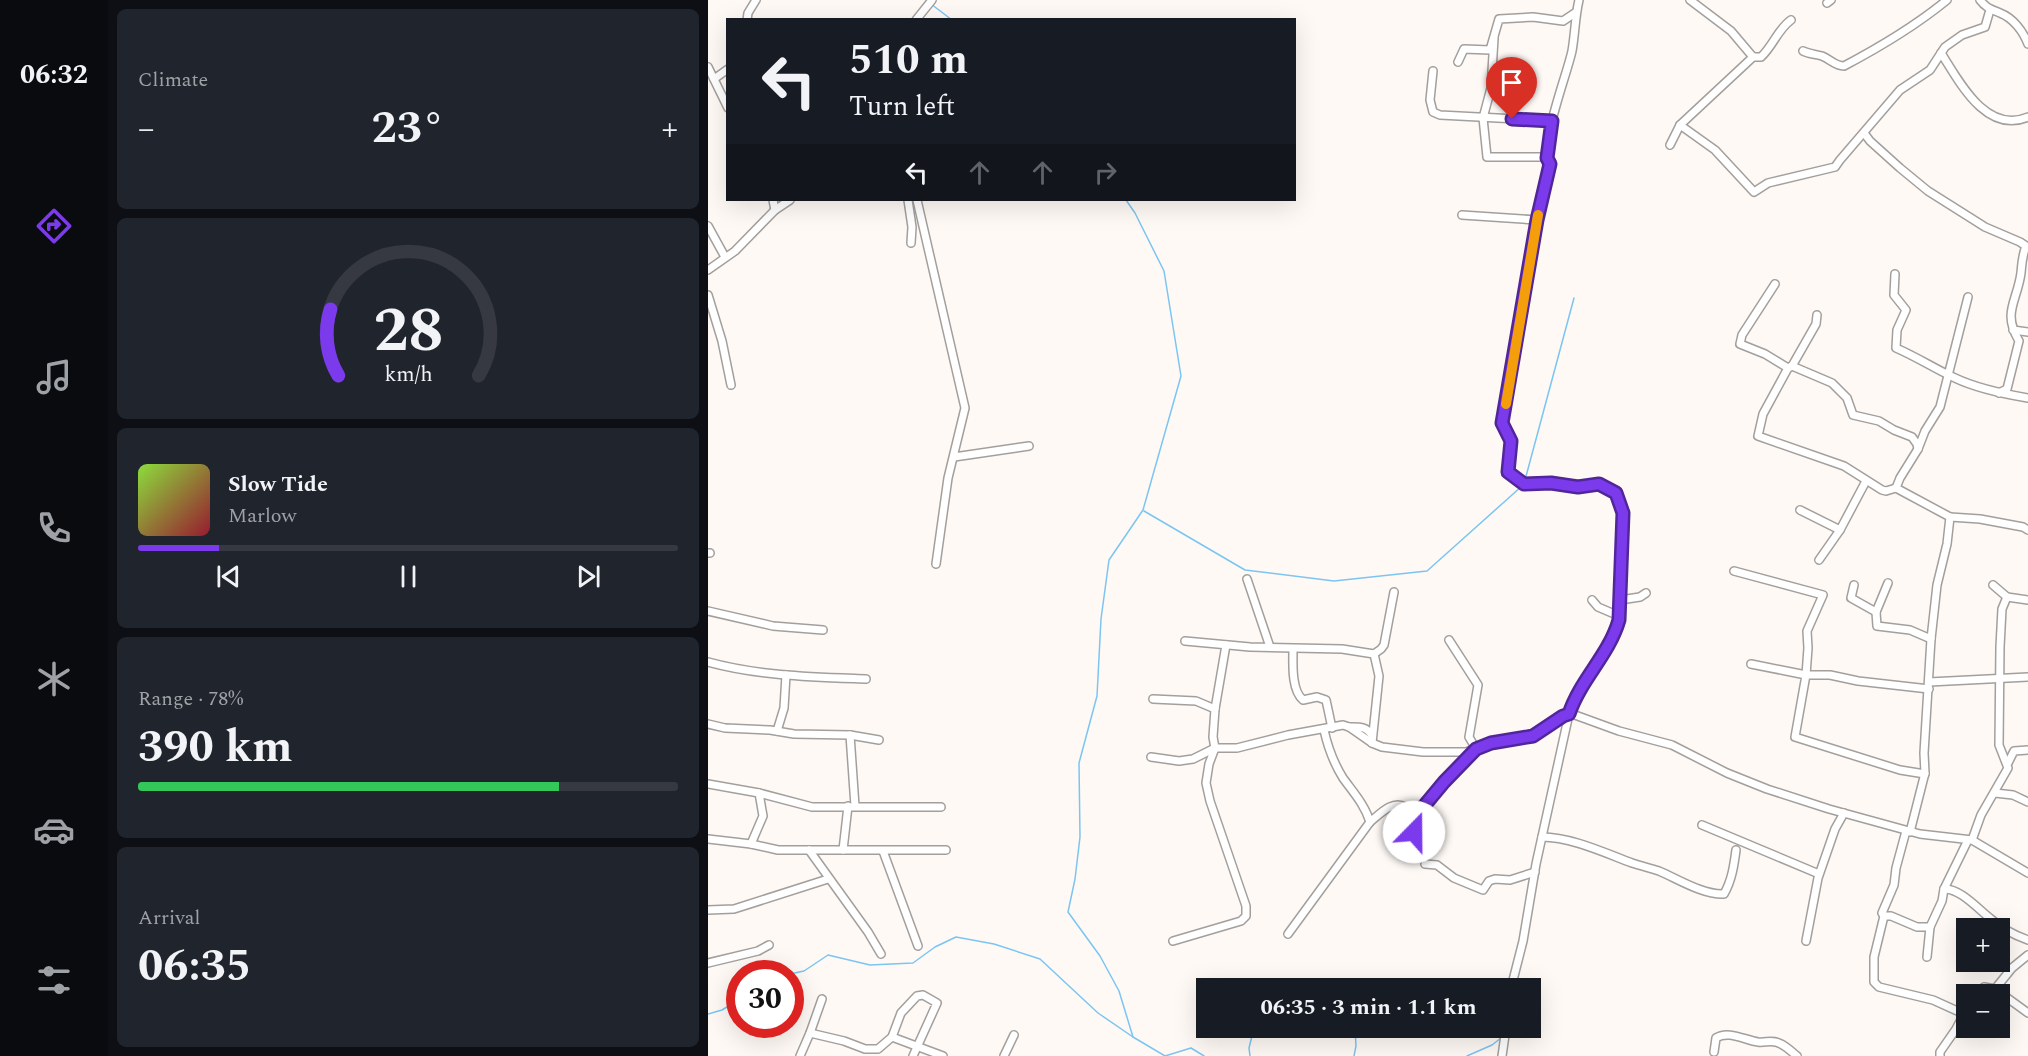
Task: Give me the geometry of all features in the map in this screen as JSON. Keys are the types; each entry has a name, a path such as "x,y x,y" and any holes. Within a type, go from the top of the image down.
{"street":[{"path":"747,18 756,0"},
{"path":"1514,978 1569,714 1577,693 1614,635 1619,616 1623,513 1616,493 1599,484 1578,487 1551,483 1524,484 1508,472 1511,441 1502,423 1537,220 1550,164 1547,158 1552,121 1570,61 1575,14 1579,0"},
{"path":"1690,0 1731,31 1753,57"},
{"path":"1803,51 1844,66 1896,38 1947,0"},
{"path":"1980,0 1990,10 2002,14 2018,26 2028,43"},
{"path":"919,18 927,5"},
{"path":"1680,124 1715,150 1754,192 1768,183 1835,167 1900,90 1930,70 1941,53 1952,42 1962,35 1985,27 1990,10"},
{"path":"1458,62 1464,49 1491,50 1498,19 1526,16 1563,21 1575,14"},
{"path":"1670,146 1680,124 1753,57 1761,57 1791,20"},
{"path":"1494,38 1491,88 1482,118 1487,157 1547,158"},
{"path":"1941,53 1971,98 1987,114 2005,119 2028,117"},
{"path":"708,67 726,104"},
{"path":"714,79 726,70"},
{"path":"1433,71 1430,100 1433,112 1440,116 1552,121"},
{"path":"1864,133 1870,141 1928,191 1985,226 2026,246 2021,259 2021,274 2012,305 2011,325 2019,341 2007,389 2000,393"},
{"path":"773,201 775,210"},
{"path":"708,270 735,251 775,210 788,201"},
{"path":"908,201 912,227 911,243"},
{"path":"917,201 966,408 948,478 936,564"},
{"path":"1462,215 1537,220"},
{"path":"708,226 725,257"},
{"path":"1895,274 1894,295 1906,310 1897,330 1896,348 1949,375 2000,393 2028,398"},
{"path":"1775,284 1742,335 1740,344 1832,383 1847,398 1853,415 1879,421 1912,437 1918,449"},
{"path":"708,294 722,342 731,385"},
{"path":"1896,488 1918,449 1925,431 1940,408 1968,297"},
{"path":"1817,315 1816,324 1763,414 1758,436 1844,466 1882,490 1896,488 1950,517 1980,519 2023,527 2028,530"},
{"path":"2013,330 2028,333"},
{"path":"954,457 1029,446"},
{"path":"1819,560 1840,531 1866,481"},
{"path":"1800,510 1840,531"},
{"path":"1950,517 1947,544 1937,585 1931,639 1924,753 1925,774 1896,868 1894,885 1882,913 1884,916 1874,957 1875,982 1879,987 1933,1000 1956,1009"},
{"path":"1734,571 1823,595 1807,631 1806,675 1795,737 1900,770 1925,774"},
{"path":"1247,579 1270,647"},
{"path":"1888,583 1876,612 1876,626 1910,630 1931,639"},
{"path":"1854,585 1851,598 1876,612"},
{"path":"1992,585 2007,597 2028,600"},
{"path":"1185,641 1293,649 1342,649 1374,654 1384,645 1394,592"},
{"path":"1619,601 1640,597 1646,593"},
{"path":"2007,597 2002,609 1999,745 2008,764"},
{"path":"1592,600 1598,608 1619,616"},
{"path":"708,611 773,626 822,630"},
{"path":"1449,640 1478,685 1469,737 1476,749"},
{"path":"1173,941 1241,921 1246,916 1246,906 1206,783 1209,764 1215,748 1212,737 1226,645"},
{"path":"1293,649 1293,673 1297,692 1303,700 1317,697 1326,700 1332,728"},
{"path":"1372,740 1379,676 1374,654"},
{"path":"708,662 737,670 866,679"},
{"path":"1751,664 1806,675 1830,675 1858,681 1929,685 2028,677"},
{"path":"777,731 784,708 786,675"},
{"path":"1153,699 1196,701 1215,709"},
{"path":"1151,757 1179,761 1193,759 1215,748 1238,747 1343,725 1386,748 1423,752 1466,752 1491,743 1533,736 1569,714 1619,731 1672,745 1721,770 1767,789 1927,836 1970,840 2028,873"},
{"path":"708,724 742,730 777,731 803,735 850,735 879,740"},
{"path":"1324,730 1329,754 1366,810 1370,822"},
{"path":"843,850 852,806 850,735"},
{"path":"1414,848 1414,832 1419,812 1476,749"},
{"path":"1927,957 1930,927 1944,889 1981,814 2006,774 2014,751 2028,750"},
{"path":"708,784 812,807 941,807"},
{"path":"1995,793 2013,795 2028,802"},
{"path":"751,844 763,816 759,794"},
{"path":"1288,934 1370,822 1390,806 1404,806 1414,812 1419,812"},
{"path":"1806,940 1819,874 1835,829 1844,813"},
{"path":"1702,825 1819,874"},
{"path":"1542,837 1553,837 1596,848 1718,895 1724,894 1728,888 1736,850"},
{"path":"708,839 751,844 777,850 946,850"},
{"path":"809,850 868,932 881,954"},
{"path":"883,851 918,946"},
{"path":"1425,864 1437,865 1454,878 1483,890 1490,881 1495,879 1510,879 1535,872"},
{"path":"708,909 734,909 828,879"},
{"path":"1944,889 1950,888 2004,929 2028,940"},
{"path":"1884,916 1891,916 1917,927 1930,927"},
{"path":"708,963 758,951 770,945"},
{"path":"1999,984 2012,968 2028,955"},
{"path":"810,1034 872,1050 883,1046 892,1037 901,1013 917,996 923,995 937,1003 913,1056"},
{"path":"800,1056 822,999"},
{"path":"2010,1000 2028,1013"},
{"path":"1940,1056 1940,1052 1956,1029"},
{"path":"1004,1056 1014,1035"},
{"path":"1714,1052 1716,1038 1721,1035 1781,1043 1797,1056"},
{"path":"892,1037 943,1056"},
{"path":"1502,1056 1505,1038"}],"waterway":[{"path":"931,4 949,18"},
{"path":"1127,201 1164,271 1181,376 1143,510 1109,560 1101,619 1097,696 1079,763 1080,837 1068,912 1100,956 1119,991 1133,1037"},
{"path":"1525,480 1574,298"},
{"path":"1144,511 1245,570 1334,581 1427,571 1522,486"},
{"path":"804,971 828,955 870,965 913,963 935,947 956,937 994,944 1040,959 1098,1013 1165,1056 1191,1048 1204,1056"},
{"path":"708,1014 726,1008"},
{"path":"1250,1056 1252,1038"},
{"path":"1354,1056 1356,1038"},
{"path":"1467,1056 1492,1045 1501,1038"}],"slow traffic":[{"path":"1506,404 1538,215"}],"route":[{"path":"1414,832 1419,812 1476,749 1504,740 1533,736 1569,714 1577,693 1614,635 1619,620 1623,513 1616,493 1599,484 1578,487 1551,483 1524,484 1508,472 1511,441 1502,423 1537,220 1550,164 1547,158 1552,121 1512,119"}]}
